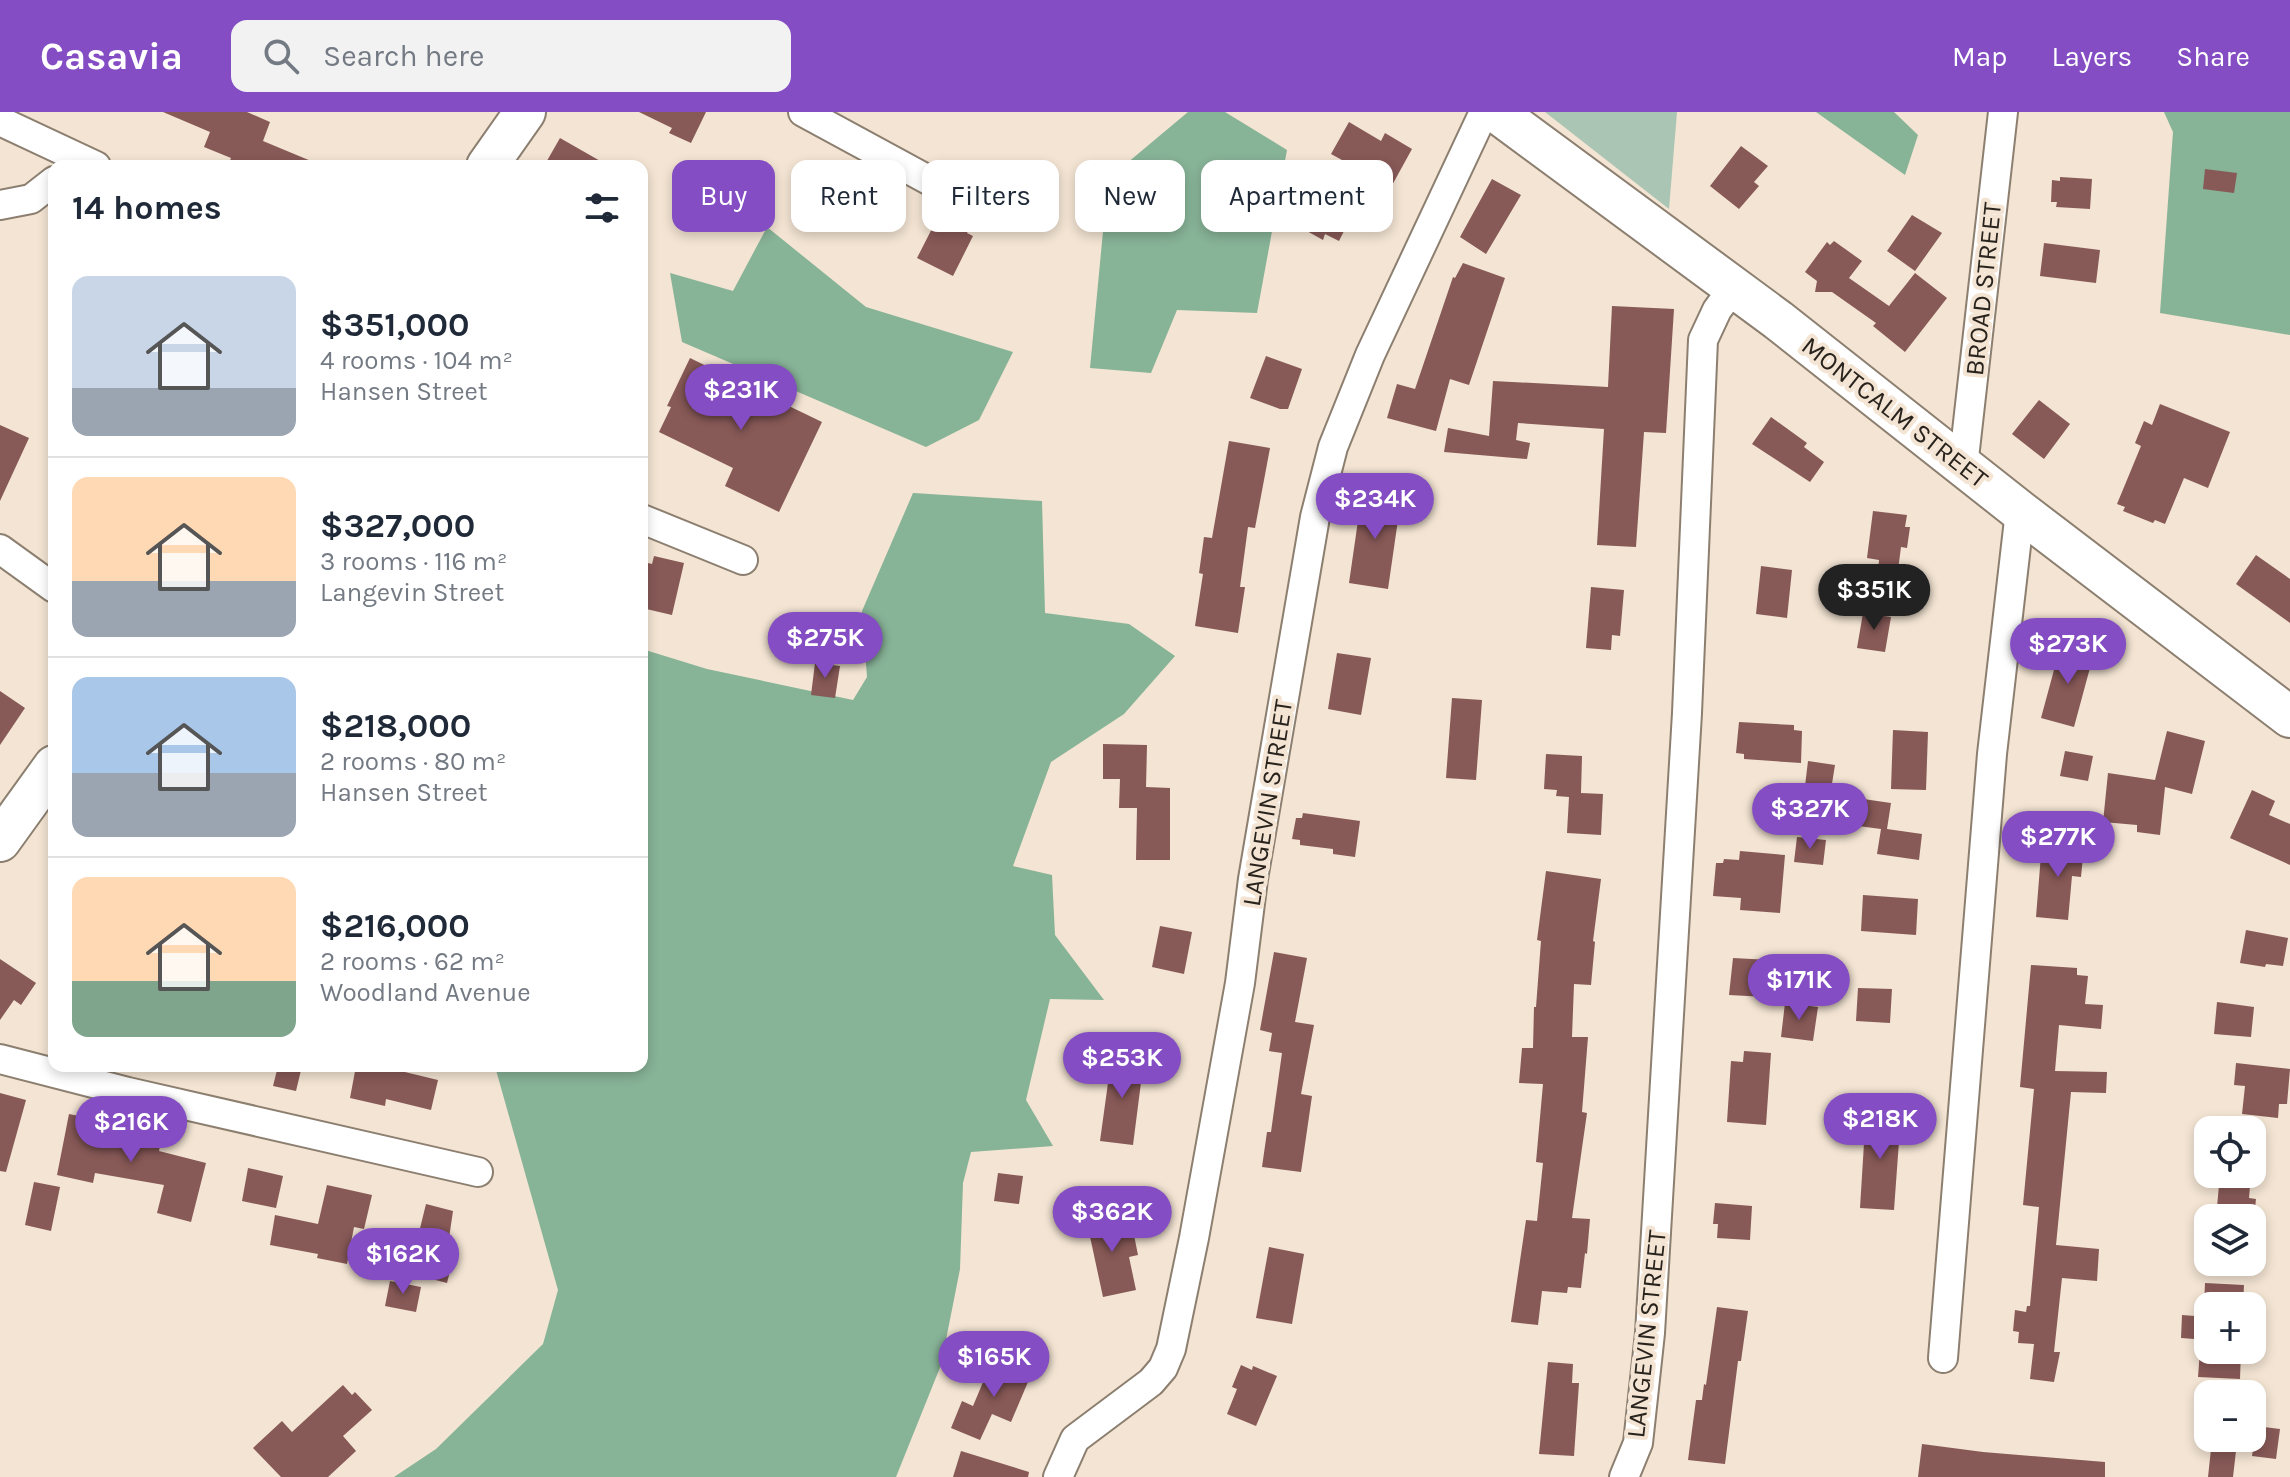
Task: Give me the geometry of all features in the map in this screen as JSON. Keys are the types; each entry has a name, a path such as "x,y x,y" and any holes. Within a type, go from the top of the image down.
{"main road":[{"path":"491,160 525,112"},
{"name":"MONTCALM STREET","path":"1496,112 1734,287 2290,717"},
{"path":"0,841 48,774"}],"street":[{"path":"803,112 922,177"},
{"name":"LANGEVIN STREET","path":"1058,1477 1075,1439 1151,1382 1163,1368 1171,1349 1240,983 1253,879 1315,517 1333,447 1370,355 1484,112"},
{"name":"BROAD STREET","path":"1963,467 2003,112"},
{"path":"0,121 75,160"},
{"path":"0,205 31,199 48,186"},
{"name":"LANGEVIN STREET","path":"1624,1477 1638,1443 1650,1333 1687,713 1703,340 1717,310 1734,287"},
{"path":"1943,1358 1992,754 2020,511"},
{"path":"648,521 743,560"},
{"path":"0,549 48,584"},
{"path":"0,1059 48,1071"},
{"path":"50,1072 478,1172"}],"green space":[{"path":"1188,112 1225,112 1287,150 1285,160 1201,160 1201,232 1272,232 1257,313 1177,310 1151,373 1090,368 1103,232 1185,232 1185,160 1131,160"},
{"path":"1545,112 1677,112 1669,209"},
{"path":"1816,112 1894,112 1918,135 1905,175"},
{"path":"2164,112 2290,112 2290,335 2160,313 2173,132"},
{"path":"764,232 773,232 866,307 1013,352 979,420 926,447 682,342 670,273 733,291"},
{"path":"913,493 1042,501 1045,613 1129,624 1175,656 1124,714 1051,762 1013,866 1052,875 1055,935 1104,1000 1050,999 1026,1100 1053,1146 971,1152 963,1183 960,1269 941,1365 896,1477 394,1477 436,1449 543,1344 558,1290 497,1072 648,1072 648,651 707,669 853,700 867,677 862,611"}],"building":[{"path":"163,112 247,112 270,122 263,141 309,160 230,160 204,147 210,132"},
{"path":"639,112 706,112 691,143 669,133 672,128"},
{"path":"1349,122 1381,141 1385,133 1412,149 1393,183 1393,160 1342,160 1331,154"},
{"path":"560,138 598,160 547,160"},
{"path":"1741,146 1768,166 1754,182 1759,186 1739,209 1710,186"},
{"path":"2205,169 2237,173 2234,193 2203,189"},
{"path":"2060,177 2092,179 2090,209 2056,207 2057,202 2051,202 2052,180 2060,181"},
{"path":"1492,179 1521,195 1486,254 1460,237"},
{"path":"1912,215 1942,233 1915,271 1887,251"},
{"path":"930,232 968,232 973,236 953,276 917,258"},
{"path":"1309,232 1344,232 1339,241 1325,234 1323,240"},
{"path":"1834,241 1862,261 1849,278 1889,306 1915,273 1947,298 1905,352 1873,326 1876,323 1832,292 1815,292 1817,281 1805,272 1827,242 1830,245"},
{"path":"2044,243 2100,250 2096,283 2040,276"},
{"path":"1463,263 1505,278 1469,385 1450,379 1436,431 1387,418 1397,384 1415,389 1453,277"},
{"path":"1612,306 1674,309 1666,433 1644,432 1636,547 1597,545 1604,429 1518,423 1516,440 1530,443 1527,459 1444,452 1448,428 1489,436 1493,381 1608,387"},
{"path":"1266,356 1302,369 1288,409 1250,398"},
{"path":"690,358 822,422 779,512 725,486 733,468 659,432 671,407 667,406"},
{"path":"2039,400 2070,424 2044,459 2012,434"},
{"path":"2160,404 2230,432 2208,488 2184,478 2165,524 2155,520 2153,523 2123,511 2125,507 2117,504 2141,446 2135,443 2144,421 2152,425"},
{"path":"1771,417 1807,443 1804,447 1824,462 1810,482 1752,444"},
{"path":"0,425 29,438 0,501"},
{"path":"1229,441 1270,448 1255,528 1248,527 1240,587 1245,587 1238,633 1195,626 1203,574 1199,573 1204,537 1212,538"},
{"path":"1362,493 1401,499 1388,589 1349,583"},
{"path":"1873,511 1907,515 1905,527 1910,527 1907,548 1901,547 1893,609 1875,607 1879,560 1867,558"},
{"path":"2256,555 2290,579 2290,623 2236,584"},
{"path":"654,556 684,563 672,615 648,609 648,563 652,564"},
{"path":"1761,566 1792,570 1787,618 1756,614"},
{"path":"1591,587 1624,590 1620,636 1612,635 1611,650 1586,648"},
{"path":"1863,613 1891,617 1885,652 1857,648"},
{"path":"2061,644 2094,653 2074,727 2041,718"},
{"path":"1337,653 1371,658 1361,715 1328,709"},
{"path":"815,663 840,666 835,698 811,695"},
{"path":"0,691 25,708 0,745"},
{"path":"1452,698 1482,700 1476,780 1446,778"},
{"path":"1739,722 1794,725 1794,730 1802,731 1801,763 1744,759 1744,754 1736,753"},
{"path":"1893,730 1928,732 1926,790 1891,789"},
{"path":"2167,731 2205,741 2192,794 2165,787 2160,835 2137,832 2137,825 2103,822 2108,773 2155,780"},
{"path":"1103,744 1147,745 1146,787 1170,788 1170,860 1136,860 1137,808 1119,808 1120,779 1103,779"},
{"path":"2065,751 2093,756 2088,781 2060,776"},
{"path":"1546,754 1582,756 1581,793 1603,794 1601,835 1567,833 1569,797 1556,796 1557,790 1544,789"},
{"path":"1808,761 1835,765 1831,790 1805,786"},
{"path":"2252,790 2275,801 2269,815 2290,824 2290,865 2230,838"},
{"path":"1815,792 1891,803 1887,829 1922,834 1919,860 1877,854 1881,829 1812,820"},
{"path":"1303,813 1360,821 1355,857 1333,854 1333,849 1300,845 1300,840 1292,839 1296,818 1302,818"},
{"path":"1797,837 1826,840 1823,865 1794,862"},
{"path":"2042,842 2084,846 2081,877 2072,876 2068,920 2036,917"},
{"path":"1740,851 1785,855 1780,913 1740,910 1741,898 1713,896 1716,863 1723,863 1724,859 1739,860"},
{"path":"1546,871 1601,879 1591,985 1574,984 1572,1037 1588,1037 1582,1112 1587,1113 1572,1218 1590,1219 1587,1254 1581,1288 1568,1287 1567,1293 1542,1291 1538,1325 1511,1322 1526,1220 1537,1221 1543,1163 1536,1162 1543,1084 1519,1083 1522,1048 1533,1048 1541,941 1537,940"},
{"path":"1863,895 1918,899 1916,935 1861,931"},
{"path":"1160,926 1192,932 1184,974 1152,967"},
{"path":"2246,930 2288,938 2283,966 2240,963"},
{"path":"1274,952 1307,958 1295,1022 1314,1025 1301,1094 1312,1096 1301,1172 1262,1167 1267,1132 1271,1132 1282,1053 1269,1051 1272,1033 1260,1030"},
{"path":"1733,958 1787,961 1784,998 1729,995"},
{"path":"0,959 36,983 21,1005 14,1000 0,1020"},
{"path":"2031,965 2077,968 2077,975 2088,976 2085,1004 2103,1005 2101,1029 2059,1025 2055,1071 2107,1072 2106,1093 2071,1092 2056,1245 2099,1249 2097,1281 2062,1278 2054,1352 2060,1352 2054,1382 2030,1379 2034,1344 2018,1343 2019,1332 2013,1331 2015,1310 2026,1312 2027,1306 2030,1306 2039,1207 2023,1205 2034,1089 2020,1087"},
{"path":"1858,988 1892,989 1890,1023 1856,1021"},
{"path":"2217,1002 2254,1007 2251,1037 2214,1034"},
{"path":"1785,1003 1818,1007 1813,1041 1781,1037"},
{"path":"1744,1051 1771,1053 1766,1125 1727,1122 1731,1061 1743,1062"},
{"path":"1112,1054 1144,1059 1133,1145 1100,1141"},
{"path":"2236,1063 2290,1069 2287,1104 2279,1104 2278,1118 2242,1114 2245,1086 2234,1085"},
{"path":"276,1072 301,1072 296,1091 273,1086"},
{"path":"355,1072 405,1072 438,1080 431,1110 386,1099 385,1106 350,1098"},
{"path":"0,1093 26,1100 6,1172 0,1171"},
{"path":"1866,1111 1901,1114 1894,1210 1860,1208"},
{"path":"69,1114 99,1120 97,1129 161,1142 159,1151 206,1163 191,1222 157,1213 164,1185 95,1173 93,1183 57,1175"},
{"path":"248,1168 283,1176 276,1208 242,1201"},
{"path":"998,1173 1023,1176 1019,1204 994,1201"},
{"path":"34,1182 60,1187 51,1231 25,1225"},
{"path":"327,1185 372,1195 364,1229 354,1227 347,1264 317,1258 318,1254 270,1245 275,1215 318,1224"},
{"path":"2219,1188 2250,1188 2249,1198 2256,1199 2255,1204 2217,1204"},
{"path":"1715,1203 1752,1206 1750,1240 1717,1238 1718,1224 1713,1224"},
{"path":"426,1204 453,1211 448,1245 456,1247 447,1283 409,1273"},
{"path":"1116,1211 1120,1233 1133,1230 1138,1255 1129,1257 1136,1290 1103,1297 1086,1218"},
{"path":"1269,1247 1304,1254 1292,1324 1256,1318"},
{"path":"390,1281 421,1287 416,1312 385,1306"},
{"path":"2205,1283 2244,1285 2244,1292 2205,1292"},
{"path":"1717,1307 1748,1311 1741,1361 1738,1361 1725,1464 1688,1460 1696,1400 1702,1400 1706,1385"},
{"path":"2182,1315 2194,1316 2194,1339 2181,1338"},
{"path":"1002,1357 1033,1370 1011,1422 992,1414 980,1440 951,1428 962,1401 973,1406 986,1375 994,1378"},
{"path":"1548,1362 1573,1364 1572,1383 1579,1383 1574,1456 1539,1454"},
{"path":"2199,1364 2241,1364 2240,1379 2198,1377"},
{"path":"1241,1365 1252,1370 1253,1366 1277,1376 1256,1426 1227,1414 1237,1389 1232,1387"},
{"path":"343,1385 352,1395 355,1392 372,1410 343,1436 356,1451 328,1477 281,1477 253,1448 282,1421 292,1432"},
{"path":"2266,1427 2280,1429 2276,1459 2252,1456 2253,1452 2266,1452"},
{"path":"1922,1444 2105,1462 2105,1477 1918,1477"},
{"path":"961,1451 1029,1472 1028,1477 953,1477"},
{"path":"2211,1452 2236,1452 2233,1477 2208,1477"}]}
